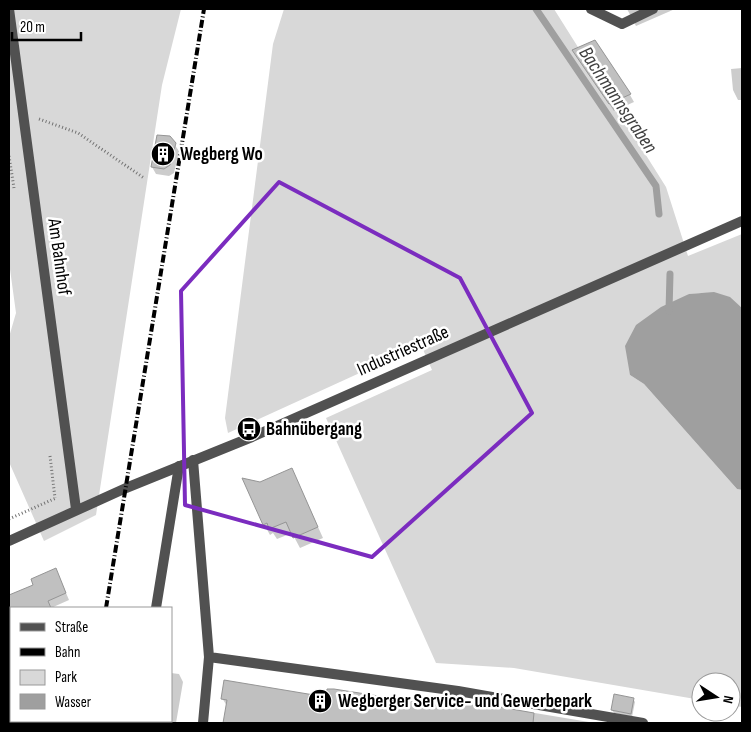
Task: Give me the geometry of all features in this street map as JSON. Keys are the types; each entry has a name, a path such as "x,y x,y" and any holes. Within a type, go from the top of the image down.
{"street":[{"name":"Am Bahnhof","path":"9,9 76,509"},
{"path":"591,9 622,24 653,9"},
{"name":"Industriestraße","path":"9,542 76,509 252,437 742,221"},
{"path":"193,460 209,657 203,723"},
{"path":"156,607 179,466"},
{"path":"209,657 458,691 643,723"}],"path":[{"path":"22,112 78,133 144,178"},
{"path":"9,519 55,498"}],"highlighted area":[{"path":"279,182 460,278 532,413 372,557 185,505 181,291"}],"green space":[{"path":"9,9 181,9 162,85 96,515 44,541 9,462 9,337 16,313 9,262"},
{"path":"284,9 554,9 666,187 688,256 742,234 742,308 729,298 718,294 689,294 630,375 644,384 737,489 742,490 742,707 741,672 691,672 691,698 514,668 436,663 326,418 432,370 421,345 228,433 225,418 273,44"}],"water":[{"path":"714,292 730,297 742,308 742,490 737,489 644,384 630,375 625,346 636,325 661,307 689,294"}],"building":[{"path":"595,40 631,94 609,104 572,50"},
{"name":"Wegberg Wo","path":"157,135 170,136 176,143 170,165 164,169 151,167"},
{"path":"292,468 318,527 293,538 286,522 269,529 267,523 263,525 242,478 260,482"},
{"path":"56,568 66,593 48,601 51,607 9,608 9,595 33,585 31,579"},
{"name":"Wegberger Service- und Gewerbepark","path":"224,680 326,697 327,689 334,689 448,707 449,698 534,713 533,723 223,723 227,700 221,699"},
{"path":"614,694 634,698 631,714 611,710"}],"waterway":[{"name":"Bachmannsgraben","path":"536,9 656,186 659,214"},
{"name":"Bachmannsgraben","path":"669,311 670,274"}],"railway":[{"path":"106,607 204,9"}],"place":[{"name":"Wegberg Wo","path":"163,154"},
{"name":"Bahnübergang","path":"249,429"},
{"name":"Wegberger Service- und Gewerbepark","path":"320,701"}]}
